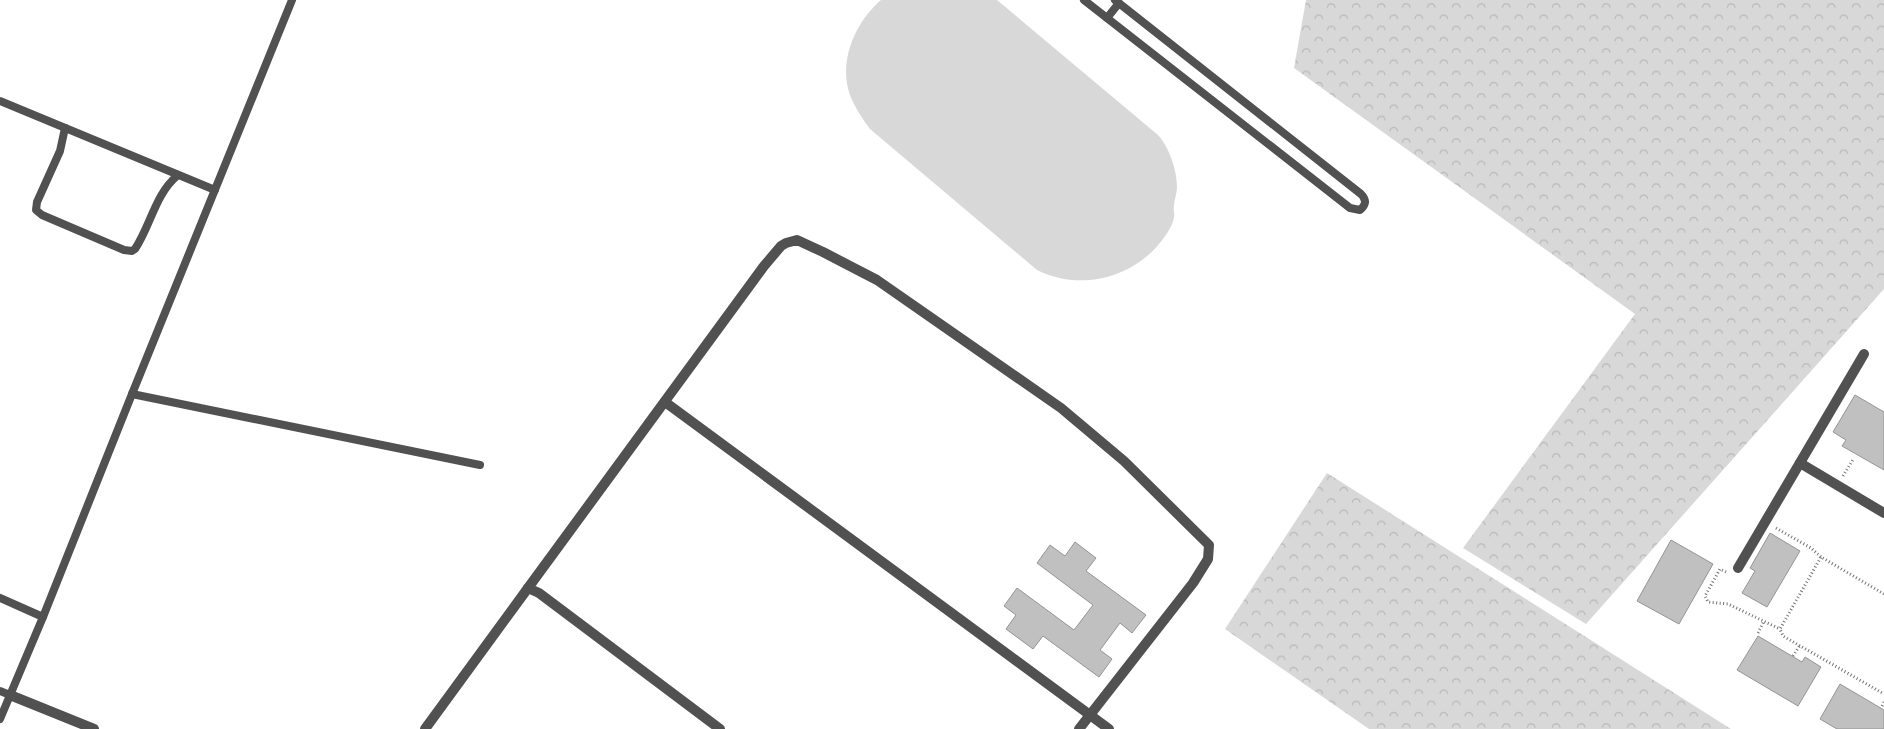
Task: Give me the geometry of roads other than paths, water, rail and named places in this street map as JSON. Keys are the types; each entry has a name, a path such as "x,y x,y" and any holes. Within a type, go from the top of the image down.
{"street":[{"path":"425,729 776,252 786,243 797,240 877,280 1032,387 1124,461 1206,540 1210,548 1208,559 1194,583 1079,729"},
{"path":"1738,568 1864,354"},
{"path":"665,402 1109,729"},
{"path":"1800,464 1884,513"},
{"path":"528,588 539,593 720,729"},
{"path":"10,695 94,729"}],"lane":[{"path":"0,719 292,0"},
{"path":"1084,0 1107,18 1350,208 1360,210 1364,207 1365,197 1117,2 1107,18"},
{"path":"0,101 215,190"},
{"path":"65,128 60,151 37,202 36,210 42,215 124,250 132,251 135,249 161,195 170,182 178,176"},
{"path":"132,394 480,465"},
{"path":"0,598 43,617"},
{"path":"0,691 10,695"}]}
